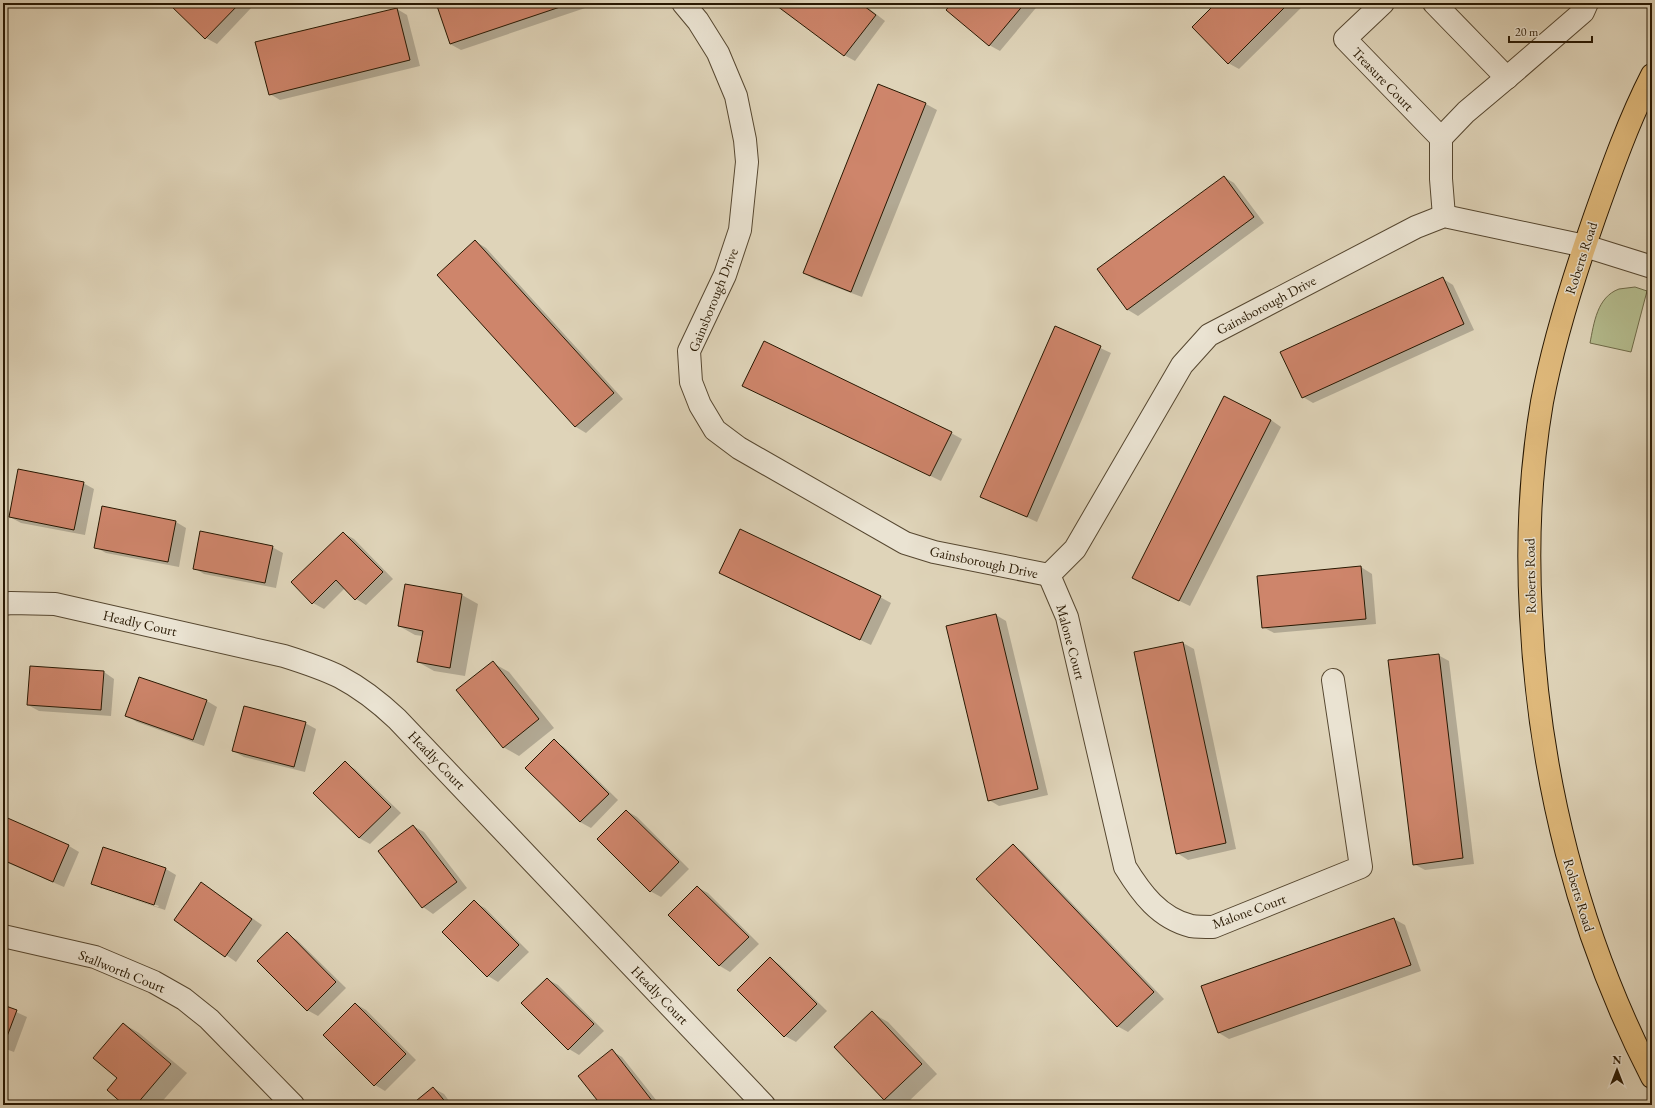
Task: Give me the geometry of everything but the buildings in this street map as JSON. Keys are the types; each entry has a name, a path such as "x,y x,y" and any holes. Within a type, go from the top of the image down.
{"main road":[{"name":"Roberts Road","path":"1652,75 1617,154 1585,246 1560,325 1542,402 1532,484 1528,568 1533,661 1544,749 1559,827 1586,923 1613,995 1652,1076"}],"street":[{"name":"Gainsborough Drive","path":"684,3 698,21 718,53 736,96 745,140 747,162 740,230 725,275 689,351 691,382 700,405 716,430 739,448 905,543 934,552 1049,575 1075,549 1182,365 1209,335 1416,227 1444,216"},
{"name":"Treasure Court","path":"1383,3 1345,39 1441,138"},
{"path":"1434,3 1507,78"},
{"path":"1587,3 1583,12 1466,112 1441,138 1441,179 1444,216 1585,246 1652,267"},
{"name":"Malone Court","path":"1049,575 1067,617 1125,867 1140,892 1164,915 1191,926 1213,927 1361,867 1333,680"},
{"name":"Headly Court","path":"3,604 56,604 284,656 320,668 340,677 377,701 398,719 764,1105"},
{"name":"Stallworth Court","path":"3,936 95,957 154,982 184,999 209,1019 293,1105"}],"green space":[{"path":"1635,287 1647,291 1631,352 1590,343 1595,319 1601,304 1612,293 1619,289"}]}
